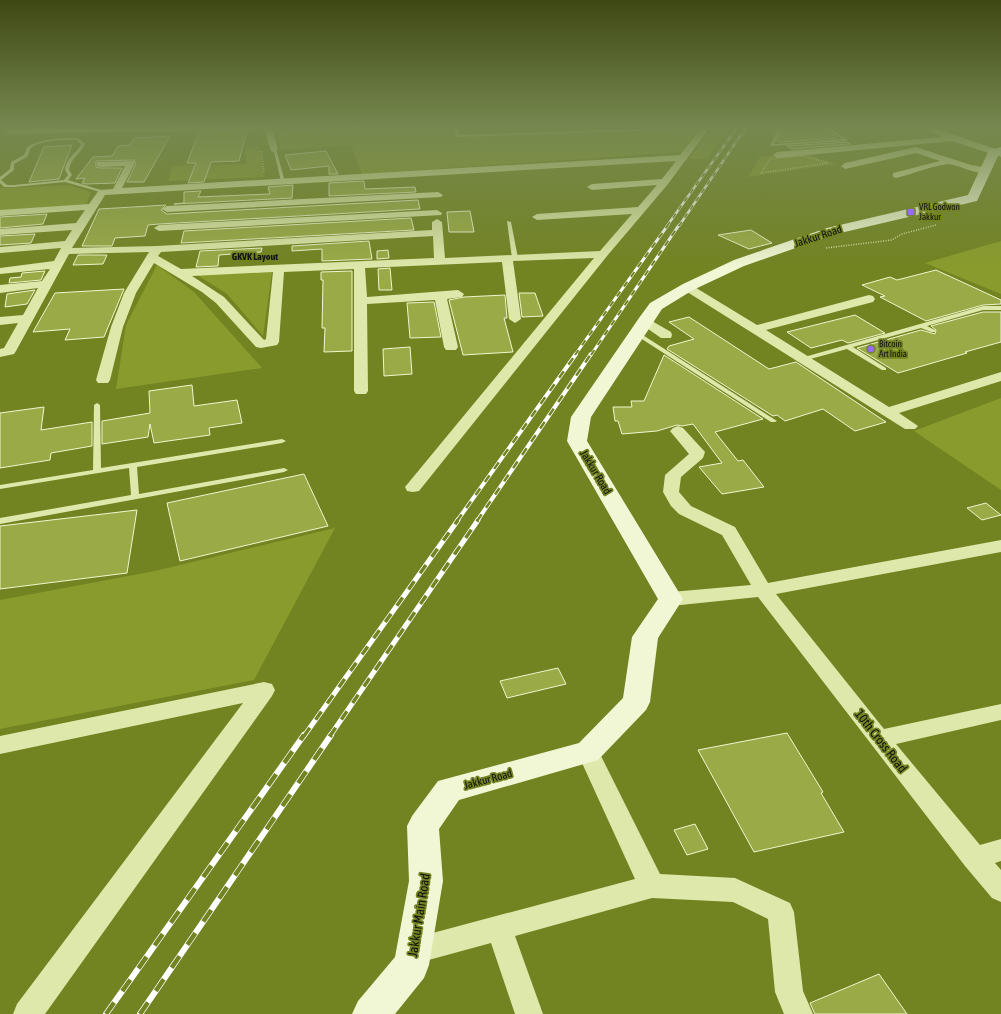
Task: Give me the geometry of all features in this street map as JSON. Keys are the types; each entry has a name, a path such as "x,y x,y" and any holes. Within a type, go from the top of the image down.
{"street":[{"path":"116,191 125,173"},
{"path":"167,209 538,173"},
{"path":"414,487 603,254 671,173"},
{"path":"896,175 903,173"},
{"name":"Jakkur Road","path":"671,599 577,441 581,417 640,327 656,306 688,287 739,264 832,231 973,198 986,173"},
{"path":"0,352 9,351 48,284 79,226 102,192 283,181 438,184"},
{"path":"592,187 665,182"},
{"path":"438,184 437,233 440,262"},
{"path":"103,380 117,327 130,294 154,243 176,188"},
{"path":"0,213 91,207"},
{"path":"538,217 641,210"},
{"path":"154,243 437,213"},
{"path":"0,232 79,226"},
{"path":"0,250 437,233"},
{"path":"154,243 179,273 206,289 220,300 260,344 272,342 279,269"},
{"path":"179,273 603,254"},
{"path":"511,258 515,319"},
{"path":"0,271 59,264"},
{"path":"360,264 361,391"},
{"path":"0,289 48,284"},
{"path":"688,287 910,426"},
{"path":"361,302 458,294"},
{"path":"440,296 451,347"},
{"path":"755,329 869,299"},
{"path":"0,321 28,318"},
{"path":"640,327 666,335"},
{"path":"887,412 1001,376"},
{"name":"10th Cross Road","path":"678,431 697,452 697,455 673,475 670,492 677,502 685,510 730,531 763,590 879,739 1001,890"},
{"path":"652,886 588,752 636,702 645,637 671,599 763,590 1001,546"},
{"path":"0,744 264,690 27,1014"},
{"path":"879,739 1001,712"},
{"name":"Jakkur Road","path":"424,826 449,790 588,752"},
{"name":"Jakkur Main Road","path":"371,1014 411,965 426,881 424,826"},
{"path":"974,858 1001,850"},
{"path":"414,951 652,886 735,890 781,912 789,992 799,1014"},
{"path":"498,928 529,1014"}],"lane":[{"path":"65,181 70,175 69,173"},
{"path":"281,173 283,181"},
{"path":"0,180 6,186 65,181 102,192"},
{"path":"509,222 511,258"},
{"path":"803,359 983,308 1001,308"},
{"path":"920,325 933,332"},
{"path":"640,327 773,421"},
{"path":"847,346 884,369"},
{"path":"97,405 97,471"},
{"path":"0,487 282,441"},
{"path":"133,465 135,497"},
{"path":"0,521 284,470"}],"path":[{"path":"264,173 266,182"},
{"path":"798,243 809,250 859,245 892,240 902,234 936,225"}],"green space":[{"path":"170,173 263,173 264,177 168,181"},
{"path":"750,173 773,173 748,177"},
{"path":"69,185 91,192 86,206 0,212 0,188"},
{"path":"1001,241 1001,294 925,263"},
{"path":"157,265 194,292 262,368 116,389 126,325"},
{"path":"272,272 263,336 227,294 197,275"},
{"path":"1001,398 1001,490 914,431"},
{"path":"335,528 254,680 0,729 0,600 155,571"}],"building":[{"path":"33,173 61,173 59,179 29,182"},
{"path":"80,173 120,173 115,183 86,184 82,183 85,178 76,179"},
{"path":"131,173 149,173 144,182 127,182"},
{"path":"192,173 207,173 204,182 188,183"},
{"path":"364,181 365,189 415,187 416,192 329,196 329,183"},
{"path":"293,185 292,198 174,204 184,203 184,192 201,191 198,197 270,194 268,187"},
{"path":"418,200 420,209 148,225 145,236 115,238 112,246 82,246 99,209 166,205 161,210 167,214"},
{"path":"470,211 474,232 449,232 447,212"},
{"path":"47,214 43,224 0,228 0,217"},
{"path":"411,218 414,230 181,243 184,231"},
{"path":"751,230 772,243 749,249 718,235"},
{"path":"35,234 31,243 0,245 0,236"},
{"path":"369,241 372,259 322,261 322,249 292,251 292,246"},
{"path":"262,248 261,252 219,255 218,266 196,267 200,251"},
{"path":"388,250 389,258 377,259 377,251"},
{"path":"78,255 107,255 103,264 73,265"},
{"path":"390,268 392,290 379,290 378,269"},
{"path":"936,270 1001,300 1001,304 983,305 926,321 880,297 885,296 862,285 890,277 897,280"},
{"path":"45,271 41,280 9,283 10,278 21,277 22,273"},
{"path":"352,271 352,351 324,352 325,328 322,328 323,280 321,280 321,272"},
{"path":"124,289 104,337 65,340 70,329 33,332 55,293"},
{"path":"35,290 27,304 5,307 7,294"},
{"path":"519,293 535,293 543,316 522,317"},
{"path":"505,295 507,318 504,318 513,352 463,355 449,300 464,297"},
{"path":"434,302 441,337 410,338 407,303"},
{"path":"983,312 1001,312 1001,342 898,373 857,348 921,330 935,334 936,330 931,326"},
{"path":"855,315 885,333 848,343 842,340 811,348 787,332"},
{"path":"689,317 769,369 796,362 886,422 855,431 823,409 785,421 777,415 773,416 667,349 669,346 694,339 669,322"},
{"path":"410,347 412,374 384,376 383,349"},
{"path":"664,355 763,419 715,432 738,461 743,460 764,487 722,494 699,467 722,463 693,424 682,426 677,425 657,431 622,434 618,421 615,421 613,407 632,407 631,401 644,401"},
{"path":"192,385 194,406 237,400 242,423 209,428 210,435 154,443 150,424 148,437 102,444 102,421 150,413 149,391"},
{"path":"44,407 41,430 92,422 92,446 51,453 50,460 0,468 0,413"},
{"path":"304,474 328,526 180,561 167,503"},
{"path":"986,503 1001,515 982,520 967,508"},
{"path":"137,510 127,573 0,589 0,526"},
{"path":"558,668 566,684 507,698 500,681"},
{"path":"787,733 823,792 821,793 844,832 754,852 698,750"},
{"path":"695,824 708,849 687,855 674,830"},
{"path":"879,974 907,1014 815,1014 810,1003"}],"railway":[{"path":"667,226 704,173"},
{"path":"679,226 715,173"},
{"path":"575,355 668,225"},
{"path":"591,355 679,225"},
{"path":"457,521 576,354"},
{"path":"477,521 591,354"},
{"path":"304,736 458,520"},
{"path":"330,736 478,520"},
{"path":"106,1014 304,735"},
{"path":"140,1014 331,735"}],"place":[{"name":"VRL Godwon Jakkur","path":"911,212"},
{"name":"Bitcoin Art India","path":"871,349"}],"district":[{"name":"GKVK Layout","path":"255,256"}]}
